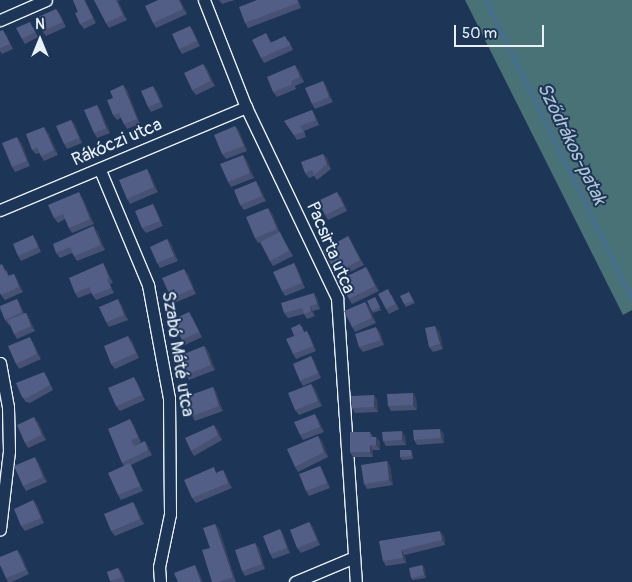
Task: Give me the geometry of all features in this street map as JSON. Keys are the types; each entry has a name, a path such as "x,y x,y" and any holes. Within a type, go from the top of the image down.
{"street":[{"path":"0,20 46,0"},
{"name":"Pacsirta utca","path":"204,0 246,107 337,298 352,558 356,582"},
{"name":"Rákóczi utca","path":"0,210 100,170 246,107"},
{"name":"Szabó Máté utca","path":"100,170 148,284 169,398 170,514 159,567 160,582"},
{"path":"0,363 8,407 9,451 2,491 0,529"},
{"path":"295,582 352,558"}],"green space":[{"path":"465,0 632,0 632,310 623,315"}],"building":[{"path":"73,0 84,0 93,18 80,24 75,13 78,12"},
{"path":"94,0 116,0 123,15 106,23"},
{"path":"158,0 179,0 183,9 153,23 145,6"},
{"path":"257,0 297,0 298,3 245,23 239,7"},
{"path":"56,9 63,22 42,31 36,18"},
{"path":"30,22 35,32 22,39 16,28"},
{"path":"190,26 197,41 179,49 172,34"},
{"path":"3,30 10,44 0,48 0,31"},
{"path":"266,33 270,43 285,36 290,45 261,58 252,40"},
{"path":"203,64 211,81 192,90 184,73"},
{"path":"295,65 300,77 291,81 293,84 273,92 267,77"},
{"path":"323,81 329,97 312,104 305,88"},
{"path":"123,85 137,119 124,124 119,113 113,115 107,100 113,98 110,91"},
{"path":"153,86 160,102 148,107 141,91"},
{"path":"97,105 106,128 94,133 84,110"},
{"path":"312,110 316,120 300,126 303,132 294,135 284,121"},
{"path":"71,120 79,138 64,144 56,126"},
{"path":"235,126 244,146 222,154 214,135"},
{"path":"44,127 54,150 41,156 37,147 32,150 26,134"},
{"path":"17,137 27,161 12,167 2,143"},
{"path":"323,154 327,164 314,175 312,170 305,173 301,162"},
{"path":"243,155 250,173 228,182 220,164"},
{"path":"147,169 154,187 127,199 119,180"},
{"path":"256,181 262,196 240,205 234,190"},
{"path":"79,192 90,219 69,228 63,214 54,218 48,205"},
{"path":"337,192 344,206 325,215 318,201"},
{"path":"153,204 160,221 142,228 135,211"},
{"path":"268,208 277,229 255,238 246,217"},
{"path":"93,226 101,245 74,256 70,247 56,253 53,244"},
{"path":"280,232 289,251 270,261 260,242"},
{"path":"33,235 38,247 18,256 13,244"},
{"path":"348,236 360,260 343,269 339,262 332,266 323,250"},
{"path":"167,239 174,256 157,263 150,247"},
{"path":"103,263 111,288 93,295 89,287 75,293 69,278"},
{"path":"294,263 302,283 282,291 273,272"},
{"path":"2,264 8,276 14,274 19,287 1,295 0,265"},
{"path":"366,267 375,286 349,299 339,280"},
{"path":"184,269 193,289 171,298 162,278"},
{"path":"388,289 395,304 386,309 378,294"},
{"path":"409,292 413,301 404,304 400,296"},
{"path":"314,293 317,304 310,306 311,311 304,314 302,308 284,313 281,303"},
{"path":"375,297 380,307 372,311 367,301"},
{"path":"17,299 22,312 5,320 0,306"},
{"path":"118,299 124,315 106,322 99,307"},
{"path":"365,302 372,318 352,327 344,311"},
{"path":"189,312 199,332 182,340 172,320"},
{"path":"26,313 31,326 14,334 8,320"},
{"path":"300,324 304,332 294,336 291,328"},
{"path":"435,326 440,344 429,347 425,328"},
{"path":"376,327 381,340 359,347 355,334"},
{"path":"307,331 313,346 293,354 286,339"},
{"path":"128,336 136,353 111,364 104,346"},
{"path":"30,337 37,354 16,364 8,346"},
{"path":"204,346 211,365 186,375 179,356"},
{"path":"311,356 318,373 300,381 293,364"},
{"path":"44,372 50,385 27,398 22,397 16,383"},
{"path":"134,377 142,395 116,406 108,388"},
{"path":"311,384 318,401 295,410 288,393"},
{"path":"213,387 219,406 192,416 185,397"},
{"path":"413,393 413,405 388,406 387,394"},
{"path":"374,395 374,407 352,408 351,396"},
{"path":"315,414 320,427 300,435 294,422"},
{"path":"34,417 42,435 25,443 17,425"},
{"path":"130,419 138,437 131,440 134,446 145,441 148,450 122,463 108,429"},
{"path":"214,425 218,435 191,451 185,438"},
{"path":"440,429 441,438 414,440 413,430"},
{"path":"402,431 402,440 383,441 382,432"},
{"path":"350,432 370,432 370,437 376,437 376,445 370,445 370,452 350,452"},
{"path":"318,436 324,452 295,467 287,449"},
{"path":"400,450 411,450 411,456 400,457"},
{"path":"35,457 43,477 23,486 14,466"},
{"path":"387,461 389,480 364,484 361,465"},
{"path":"130,463 140,486 118,495 108,473"},
{"path":"320,466 327,483 306,491 299,474"},
{"path":"214,467 216,473 223,470 228,483 192,498 184,480"},
{"path":"33,500 41,518 21,526 14,509"},
{"path":"133,502 140,519 111,531 104,514"},
{"path":"309,522 317,540 297,548 290,530"},
{"path":"215,524 233,577 212,582 202,550 210,548 203,528"},
{"path":"280,529 287,548 270,554 263,536"},
{"path":"440,531 442,540 401,550 403,558 383,561 379,541"},
{"path":"255,543 262,564 242,571 235,550"},
{"path":"17,550 26,570 6,578 0,565 0,557"},
{"path":"195,565 201,582 178,582 174,573"},
{"path":"422,565 424,575 411,578 409,568"},
{"path":"118,568 122,577 110,581 107,572"}],"waterway":[{"name":"Sződrákos-patak","path":"486,0 632,300"}]}
